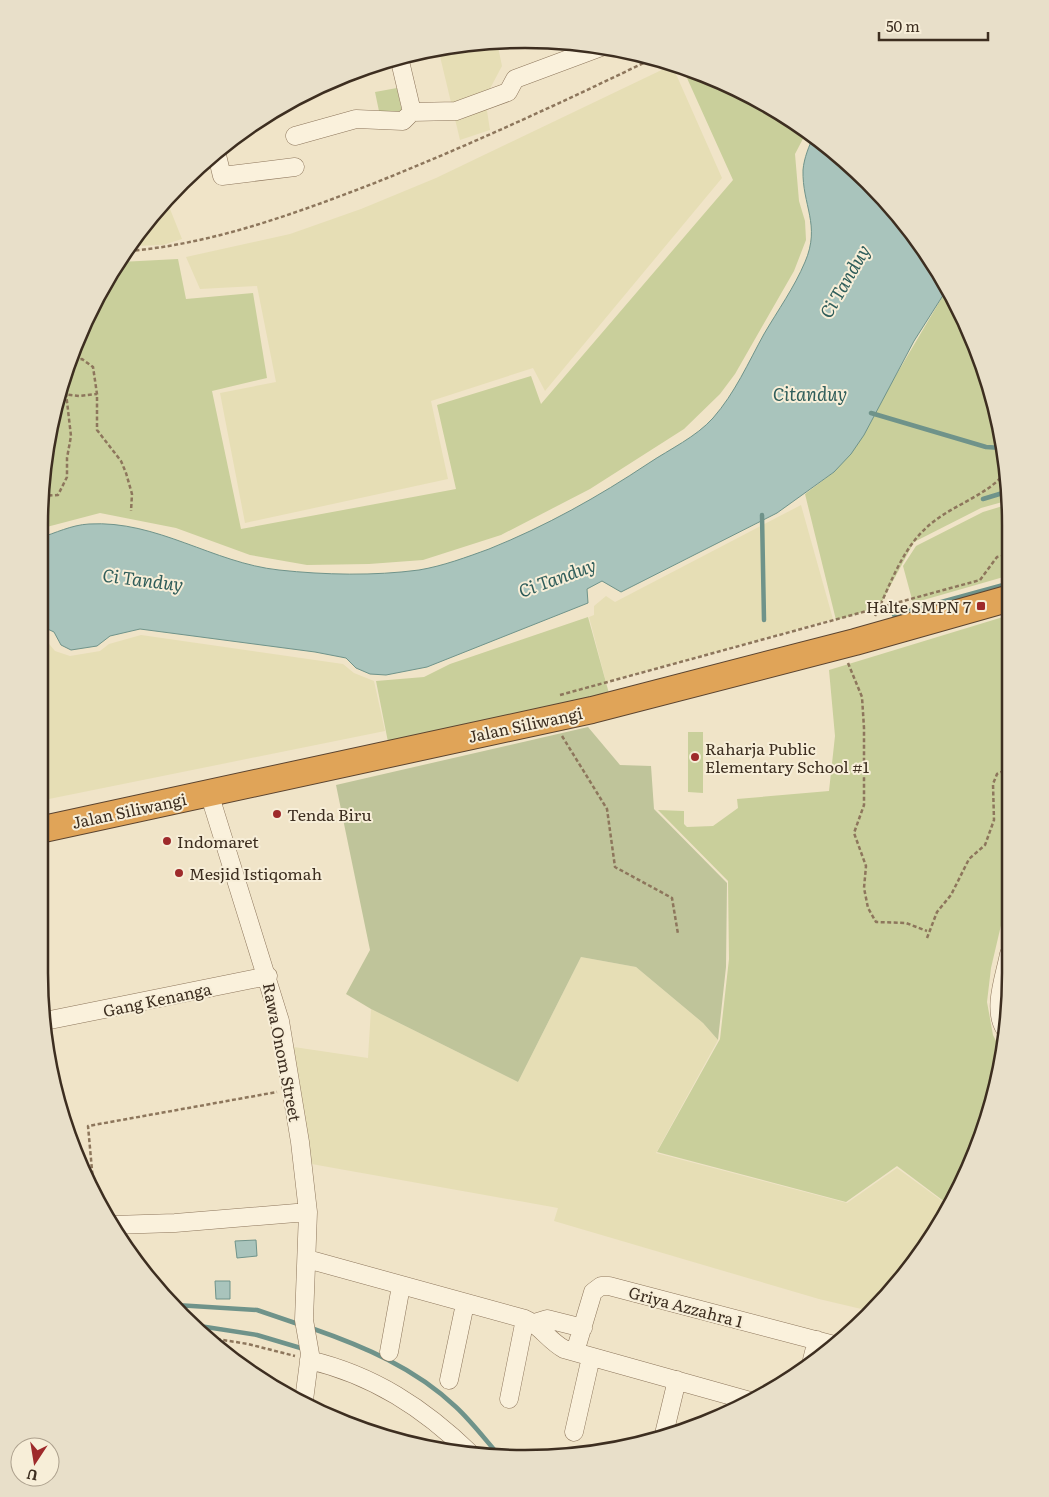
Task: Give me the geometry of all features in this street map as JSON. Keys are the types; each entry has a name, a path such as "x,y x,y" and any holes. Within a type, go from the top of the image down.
{"highway":[{"name":"Jalan Siliwangi","path":"48,828 209,793 556,707 853,642 1002,601"}],"street":[{"path":"295,136 356,119 403,120 412,112 456,111 508,92 514,79 587,52"},
{"path":"400,64 412,112"},
{"path":"218,159 222,176 295,167"},
{"name":"Rawa Onom Street","path":"209,793 246,913 268,976 280,1021 300,1142 308,1212 308,1342 304,1395"},
{"name":"Gang Kenanga","path":"51,1020 268,976"},
{"path":"120,1225 175,1223 308,1212"},
{"path":"307,1260 465,1304 535,1326 558,1345 583,1354 677,1380 735,1400"},
{"path":"388,1352 401,1286"},
{"name":"Griya Azzahra 1","path":"574,1432 583,1354 583,1328 593,1292 601,1286 609,1286 826,1342"},
{"path":"449,1380 465,1304"},
{"path":"509,1399 535,1326 547,1319 583,1328"},
{"path":"814,1352 817,1340"},
{"path":"308,1342 336,1366 376,1383 442,1426 462,1445"},
{"path":"666,1428 677,1380"}],"path":[{"path":"133,251 164,248 302,211 451,152 643,63"},
{"path":"77,360 82,359 92,367 96,394 97,430 121,461 132,494 131,511"},
{"path":"66,393 79,396 96,394"},
{"path":"49,496 58,495 67,476 67,458 71,436 66,394"},
{"path":"927,932 906,923 876,922 868,908 864,888 866,866 854,833 864,805 862,698 853,642 879,607 899,565 921,532 935,520 999,481"},
{"path":"678,934 672,898 615,867 607,809 561,733 556,707 879,607 980,580 997,557 1002,556"},
{"path":"926,938 937,912 950,895 969,859 985,845 994,820 992,784 997,774 1002,772"},
{"path":"92,1173 88,1126 291,1090"},
{"path":"220,1340 248,1344 308,1342"}],"shaded area":[{"path":"498,49 502,66 485,98 490,130 460,140 440,56"},
{"path":"664,69 675,72 722,178 545,391 533,368 431,401 448,479 245,523 220,393 276,382 257,286 200,289 186,257 290,234 361,209 436,178"},
{"path":"169,207 182,239 163,245 137,246"},
{"path":"801,505 833,619 606,682 589,617 594,615 594,606 606,596 615,602"},
{"path":"141,635 343,664 354,673 374,681 385,731 48,799 48,643 55,651 70,656 100,651 109,644"},
{"path":"581,957 636,967 703,1023 718,1040 656,1153 847,1203 897,1168 943,1201 921,1238 903,1263 863,1309 819,1299 554,1221 558,1208 306,1163 287,1046 368,1058 371,1009 518,1082"}],"green space":[{"path":"686,76 763,111 803,138 795,154 799,201 805,221 806,240 794,271 735,374 720,394 684,429 590,489 501,535 423,560 369,564 307,565 250,555 176,528 100,513 48,527 52,462 64,401 84,342 111,286 126,262 178,259 186,299 253,293 267,378 212,391 241,529 456,489 437,405 531,376 541,404 733,180"},
{"path":"397,88 402,112 380,116 375,92"},
{"path":"943,296 965,342 985,401 997,462 1001,503 981,508 914,542 879,607 836,620 805,494 834,472 889,387"},
{"path":"1001,507 1002,577 913,603 903,566 916,546 983,512"},
{"path":"588,617 610,697 389,747 376,681 424,677 450,664"},
{"path":"1002,617 1002,921 991,968 987,1002 993,1035 996,1041 985,1096 976,1126 965,1155 943,1201 897,1166 846,1202 657,1152 720,1039 729,959 728,881 658,810 684,811 684,824 687,827 713,826 738,808 737,799 829,791 835,736 829,670"},
{"path":"588,727 620,765 651,766 654,809 727,883 726,967 718,1040 703,1023 636,967 581,957 518,1082 371,1009 346,994 370,950 336,785"},
{"path":"688,732 703,732 703,793 688,792"}],"water":[{"name":"Citanduy","path":"811,143 839,166 883,210 921,259 943,296 914,341 864,435 851,454 834,472 777,513 621,592 602,581 587,589 588,603 427,667 386,675 370,674 356,668 346,658 315,652 140,629 110,636 97,646 71,650 61,645 54,632 48,629 48,535 70,528 89,524 114,525 138,529 162,535 255,566 279,570 349,574 385,573 419,570 446,564 489,549 551,521 610,488 699,431 721,408 741,377 801,272 809,249 811,226 803,182 803,170"},
{"path":"256,1240 257,1256 237,1258 235,1241"},
{"path":"215,1281 230,1281 230,1299 216,1299"}],"waterway":[{"path":"871,413 986,447 995,448"},
{"path":"983,499 1000,494"},
{"path":"762,515 764,620"},
{"path":"894,615 1002,585"},
{"path":"183,1305 257,1310 301,1325"},
{"path":"206,1327 257,1335 304,1349"},
{"path":"311,1328 350,1342 388,1360 423,1381 462,1412 493,1448"}],"place":[{"name":"Halte SMPN 7","path":"981,606"},
{"name":"Raharja Public Elementary School #1","path":"695,757"},
{"name":"Tenda Biru","path":"277,814"},
{"name":"Indomaret","path":"167,841"},
{"name":"Mesjid Istiqomah","path":"179,873"}],"water label":[{"name":"Ci Tanduy","path":"844,281"},
{"name":"Ci Tanduy","path":"557,577"},
{"name":"Ci Tanduy","path":"143,579"}]}
